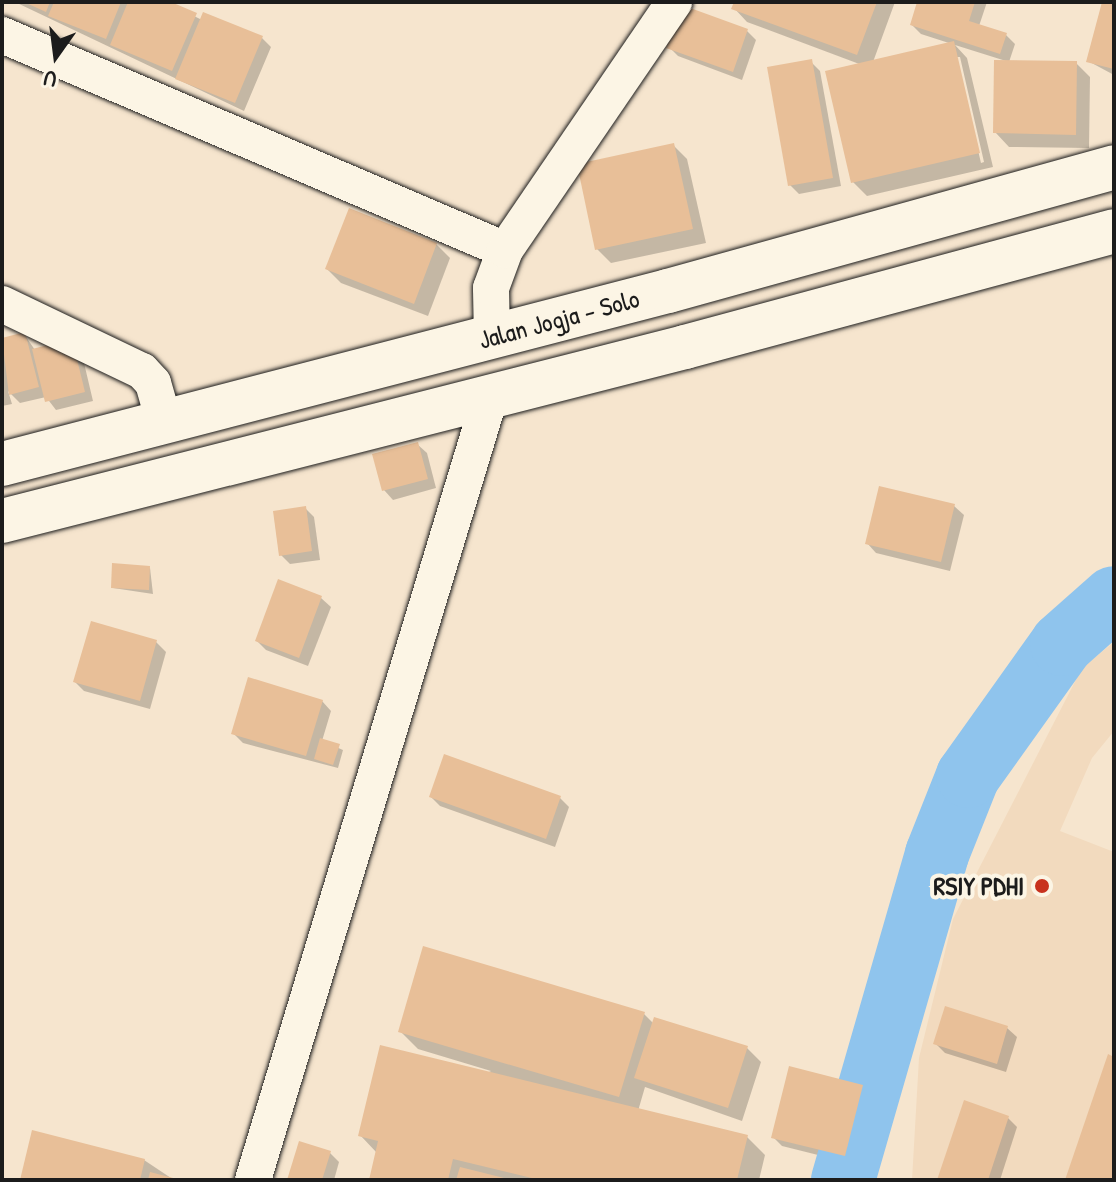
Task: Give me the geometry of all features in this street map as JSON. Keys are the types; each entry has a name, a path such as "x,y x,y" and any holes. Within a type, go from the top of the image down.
{"highway":[{"name":"Jalan Jogja - Solo","path":"2,464 668,291 1114,167"},
{"path":"2,521 685,347 1114,231"},
{"path":"668,291 685,347"}],"street":[{"path":"492,337 491,288 505,250 674,2"},
{"path":"2,35 505,250"},
{"path":"2,304 142,371 153,383 164,421"},
{"path":"253,1180 490,397"}],"shaded area":[{"name":"RSIY PDHI","path":"1114,642 1114,731 1092,758 1060,831 1114,852 1114,1180 912,1180 919,1058 953,919 1082,668"}],"building":[{"path":"24,2 50,2 46,12"},
{"path":"54,2 121,2 106,39 48,16"},
{"path":"128,2 171,2 197,13 172,71 110,45"},
{"path":"734,2 877,2 857,55 731,9"},
{"path":"917,2 975,2 969,21 1007,33 1000,54 910,25"},
{"path":"1102,2 1114,2 1114,69 1086,62"},
{"path":"682,5 748,29 733,72 666,48"},
{"path":"203,12 263,36 235,103 175,79"},
{"path":"954,41 980,153 851,183 825,71"},
{"path":"812,59 833,178 788,186 767,67"},
{"path":"994,60 1077,61 1076,135 993,133"},
{"path":"674,143 693,229 595,250 577,164"},
{"path":"349,208 437,243 414,304 325,269"},
{"path":"25,332 39,387 9,395 2,338"},
{"path":"72,339 85,392 45,402 32,349"},
{"path":"418,442 428,479 382,491 372,454"},
{"path":"879,486 955,504 941,562 865,544"},
{"path":"306,506 312,551 279,556 273,511"},
{"path":"112,563 150,566 149,590 111,588"},
{"path":"278,579 322,596 299,658 255,641"},
{"path":"91,621 157,640 140,701 73,682"},
{"path":"248,677 323,700 306,756 231,734"},
{"path":"320,738 340,744 333,765 314,759"},
{"path":"444,754 561,796 546,839 429,797"},
{"path":"423,946 645,1012 619,1097 398,1032"},
{"path":"945,1006 1008,1026 997,1064 933,1044"},
{"path":"654,1017 748,1046 728,1108 634,1078"},
{"path":"380,1045 748,1135 737,1180 540,1180 453,1159 448,1180 369,1180 378,1141 358,1136"},
{"path":"1108,1054 1114,1057 1114,1180 1065,1180"},
{"path":"789,1066 863,1085 845,1156 771,1138"},
{"path":"964,1100 1009,1116 988,1180 937,1180"},
{"path":"32,1130 145,1159 140,1180 20,1180"},
{"path":"299,1141 331,1151 322,1180 287,1180"},
{"path":"460,1167 508,1179 508,1180 456,1180"},
{"path":"150,1172 177,1179 177,1180 148,1180"}],"waterway":[{"path":"843,1180 937,854 968,776 1062,644 1114,598"}],"place":[{"name":"RSIY PDHI","path":"1042,886"}]}
